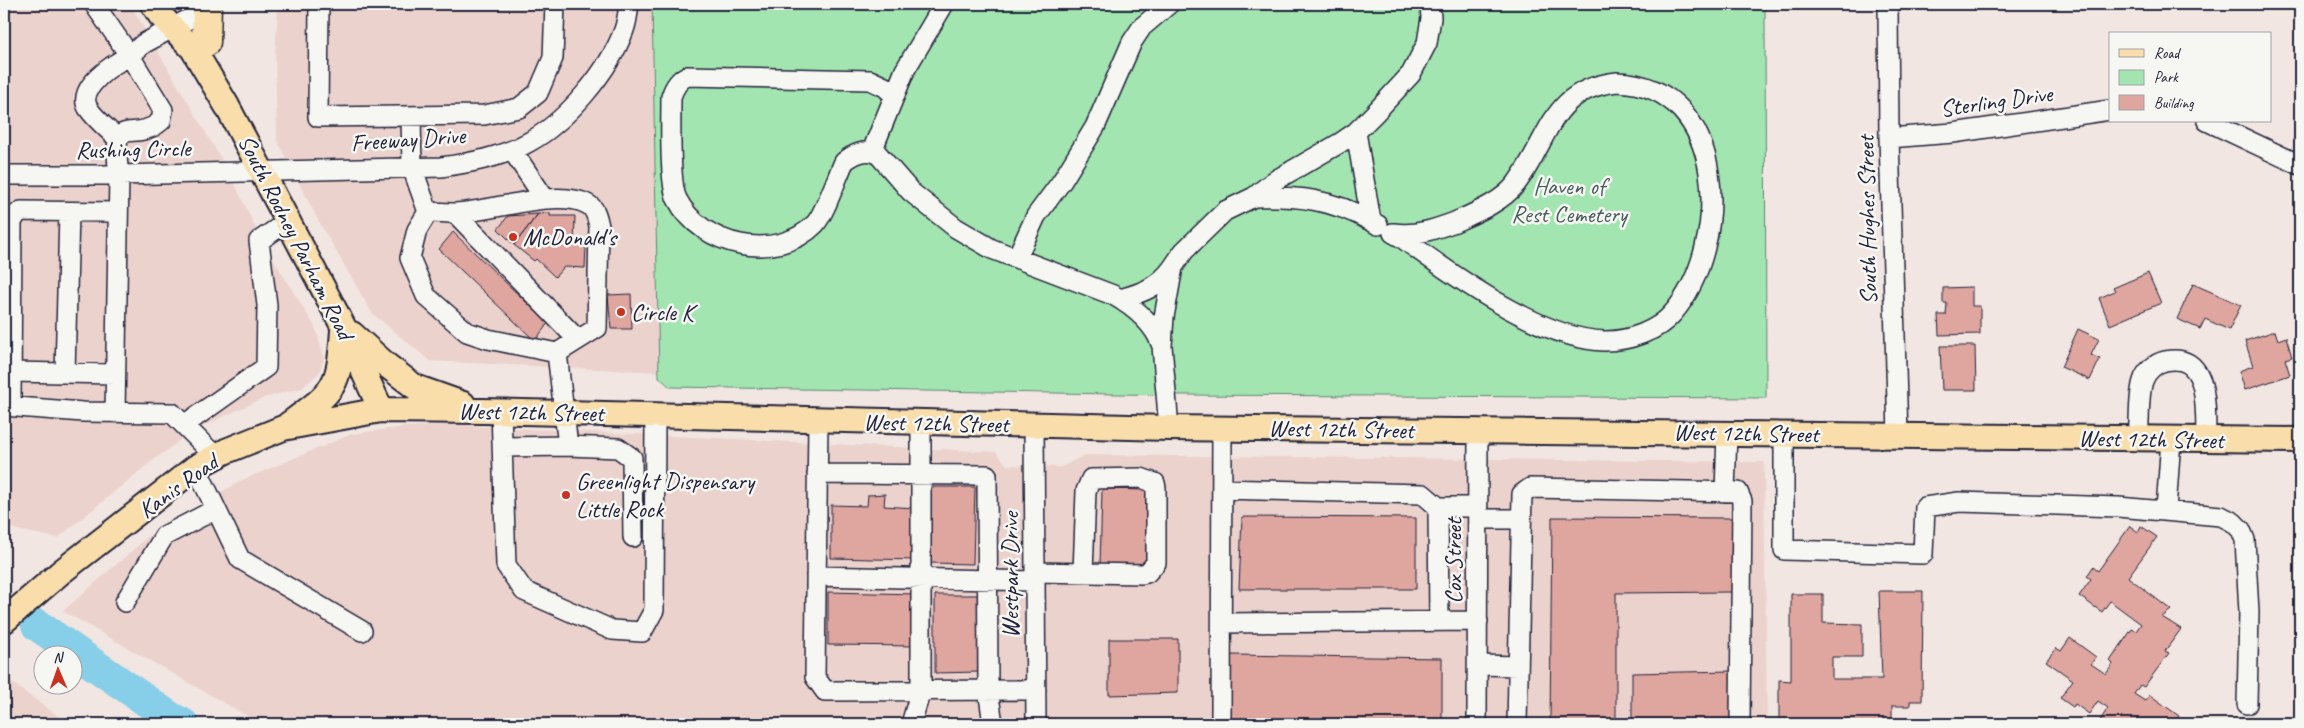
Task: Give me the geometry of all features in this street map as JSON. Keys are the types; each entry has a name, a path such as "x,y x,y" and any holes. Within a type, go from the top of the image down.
{"highway":[{"path":"198,8 205,55"}],"main road":[{"name":"South Rodney Parham Road","path":"153,4 172,27 205,55 262,172 343,326 381,410"},
{"path":"343,326 385,364 415,387 492,411"},
{"path":"283,428 324,399 330,391 340,366 343,326"},
{"name":"West 12th Street","path":"381,410 492,411 1169,428 2300,440"},
{"name":"Kanis Road","path":"4,622 61,572 206,462 283,428 381,410"}],"street":[{"path":"94,4 130,56 163,110 162,121 153,128 126,130 118,139 115,150 119,176 115,413"},
{"path":"319,4 318,117 484,116 519,108 538,93 553,58 555,4"},
{"name":"Freeway Drive","path":"262,172 441,167 468,163 512,150 529,142 551,126 573,106 594,82 625,29 629,4"},
{"path":"872,151 905,70 944,4"},
{"path":"1017,257 1036,216 1062,182 1094,127 1132,42 1142,27 1169,4"},
{"path":"1120,299 1143,293 1156,286 1184,251 1225,210 1254,197 1274,181 1356,132 1411,74 1427,43 1431,18 1430,4"},
{"name":"South Hughes Street","path":"1888,4 1898,435"},
{"path":"118,139 88,108 85,98 88,88 117,62 130,56 144,44 198,8"},
{"path":"894,95 886,86 870,80 688,76 677,83 671,97 673,183 676,198 690,217 710,232 743,246 781,245 802,234 820,217 844,162 849,157 872,151 877,153 910,192 956,228 992,248 1120,299 1151,326 1158,334 1162,346"},
{"path":"1254,197 1295,196 1346,210 1393,233 1463,281 1549,328 1584,338 1606,341 1643,334 1672,314 1693,280 1707,237 1711,211 1708,163 1703,144 1692,124 1675,102 1653,89 1635,82 1602,84 1580,92 1562,107 1516,184 1492,204 1465,218 1427,233 1409,235 1393,233"},
{"name":"Sterling Drive","path":"1890,138 1953,133 2109,110"},
{"path":"412,116 412,167 428,212"},
{"path":"2209,122 2300,165"},
{"path":"1356,132 1371,221"},
{"path":"512,150 545,199"},
{"name":"Rushing Circle","path":"4,175 119,176 262,172"},
{"path":"545,199 577,200 589,204 596,213 599,235 597,328 557,353 488,339 467,332 426,296 410,258 417,230 428,212 455,213 545,199"},
{"path":"118,212 21,211 16,215 12,222 11,372 7,406 115,413 172,413 184,425 206,462 216,509 240,559 362,631"},
{"path":"65,373 69,212"},
{"path":"455,213 578,340"},
{"path":"184,425 266,367 267,305 259,241 288,221"},
{"path":"1169,428 1162,346 1164,317 1173,267"},
{"path":"557,353 568,446"},
{"path":"2138,438 2143,381 2155,366 2174,360 2192,367 2203,384 2206,440"},
{"path":"11,372 115,374"},
{"path":"492,411 502,446 506,565 524,591 612,630 642,632 654,610 655,416"},
{"path":"818,420 815,677 821,686 825,690 1036,690"},
{"path":"911,724 921,690 921,423"},
{"name":"Westpark Drive","path":"1034,425 1036,724"},
{"path":"1221,724 1222,428"},
{"name":"Cox Street","path":"1477,724 1479,690 1478,431"},
{"path":"1725,492 1727,433"},
{"path":"1784,434 1784,550 1923,554 1925,506 1959,502 2166,510 2221,516 2233,522 2241,530 2245,540 2249,612 2247,704"},
{"path":"2166,510 2171,439"},
{"path":"502,446 618,448 632,458 633,537"},
{"path":"818,474 986,475 988,689 993,724"},
{"path":"816,576 987,580 1083,573 1142,574 1152,569 1156,563 1155,483 1141,478 1091,479 1086,491 1083,573"},
{"path":"1518,724 1522,494 1530,488 1738,492 1742,501 1740,724"},
{"path":"1222,489 1423,494 1438,507 1521,519"},
{"path":"1438,507 1439,621"},
{"path":"126,602 164,536 216,509"},
{"path":"1222,623 1478,620"},
{"path":"1479,665 1518,666"}],"shaded area":[{"path":"4,4 130,4 229,172 261,239 315,327 324,357 319,373 302,388 266,397 191,432 147,465 58,538 4,526"},
{"path":"278,4 652,4 659,372 430,361 372,313 318,220 277,140 275,58"},
{"path":"450,425 996,452 1007,465 1061,467 1085,455 1764,462 1767,724 261,724 63,611 151,534 242,480 352,434 404,427"},
{"path":"4,677 69,724 4,724"}],"green space":[{"name":"Haven of Rest Cemetery","path":"652,4 1765,4 1766,398 1181,395 670,387 659,377"}],"building":[{"name":"Circle K","path":"550,213 550,216 575,216 574,245 586,246 585,268 564,267 555,277 536,259 534,261 514,245 538,214"},
{"name":"McDonald's","path":"538,214 514,245 498,229 508,216"},
{"path":"453,232 548,323 535,341 439,249"},
{"path":"2148,273 2161,303 2110,325 2099,298 2115,291 2113,288"},
{"path":"2193,284 2241,305 2229,330 2205,319 2200,329 2177,319"},
{"path":"1972,287 1972,306 1980,306 1980,334 1939,335 1938,315 1946,315 1947,303 1943,303 1943,288"},
{"name":"Circle K","path":"631,294 632,329 611,329 608,295"},
{"path":"2078,329 2099,339 2091,355 2100,359 2090,380 2061,367"},
{"path":"2275,331 2278,340 2286,337 2292,357 2285,359 2290,375 2245,390 2239,371 2253,366 2245,341"},
{"path":"1940,346 1975,346 1976,390 1942,390"},
{"path":"930,487 975,487 973,564 929,563"},
{"path":"1102,489 1147,490 1146,568 1100,567"},
{"path":"885,494 884,506 914,508 915,560 831,558 831,505 867,506 868,495"},
{"path":"1242,517 1416,518 1416,589 1239,589"},
{"path":"1552,517 1733,518 1732,592 1616,593 1616,724 1550,724"},
{"path":"2130,526 2138,532 2141,526 2157,537 2128,577 2171,610 2162,617 2181,629 2165,651 2169,653 2144,687 2140,685 2134,694 2145,701 2150,695 2179,716 2173,724 2102,724 2099,722 2108,708 2098,701 2089,714 2075,704 2073,707 2060,698 2073,680 2046,661 2056,648 2061,651 2070,638 2096,657 2091,664 2106,674 2113,664 2110,661 2132,629 2136,631 2141,624 2110,601 2102,612 2079,596 2091,579 2087,576 2093,567 2098,571"},
{"path":"1879,591 1923,591 1922,701 1910,701 1910,706 1892,706 1892,724 1779,724 1779,680 1791,681 1791,594 1823,594 1823,623 1862,624 1862,657 1832,657 1832,679 1882,679"},
{"path":"828,592 918,594 917,646 828,645"},
{"path":"935,595 978,595 980,672 935,673"},
{"path":"1109,639 1178,639 1178,693 1109,695"},
{"path":"1231,655 1442,658 1442,724 1229,724"},
{"path":"1733,671 1734,724 1632,724 1632,673"}],"waterway":[{"path":"37,625 171,718 183,724"}],"place":[{"name":"McDonald's","path":"513,237"},
{"name":"Circle K","path":"621,312"},
{"name":"Greenlight Dispensary Little Rock","path":"566,495"}]}
